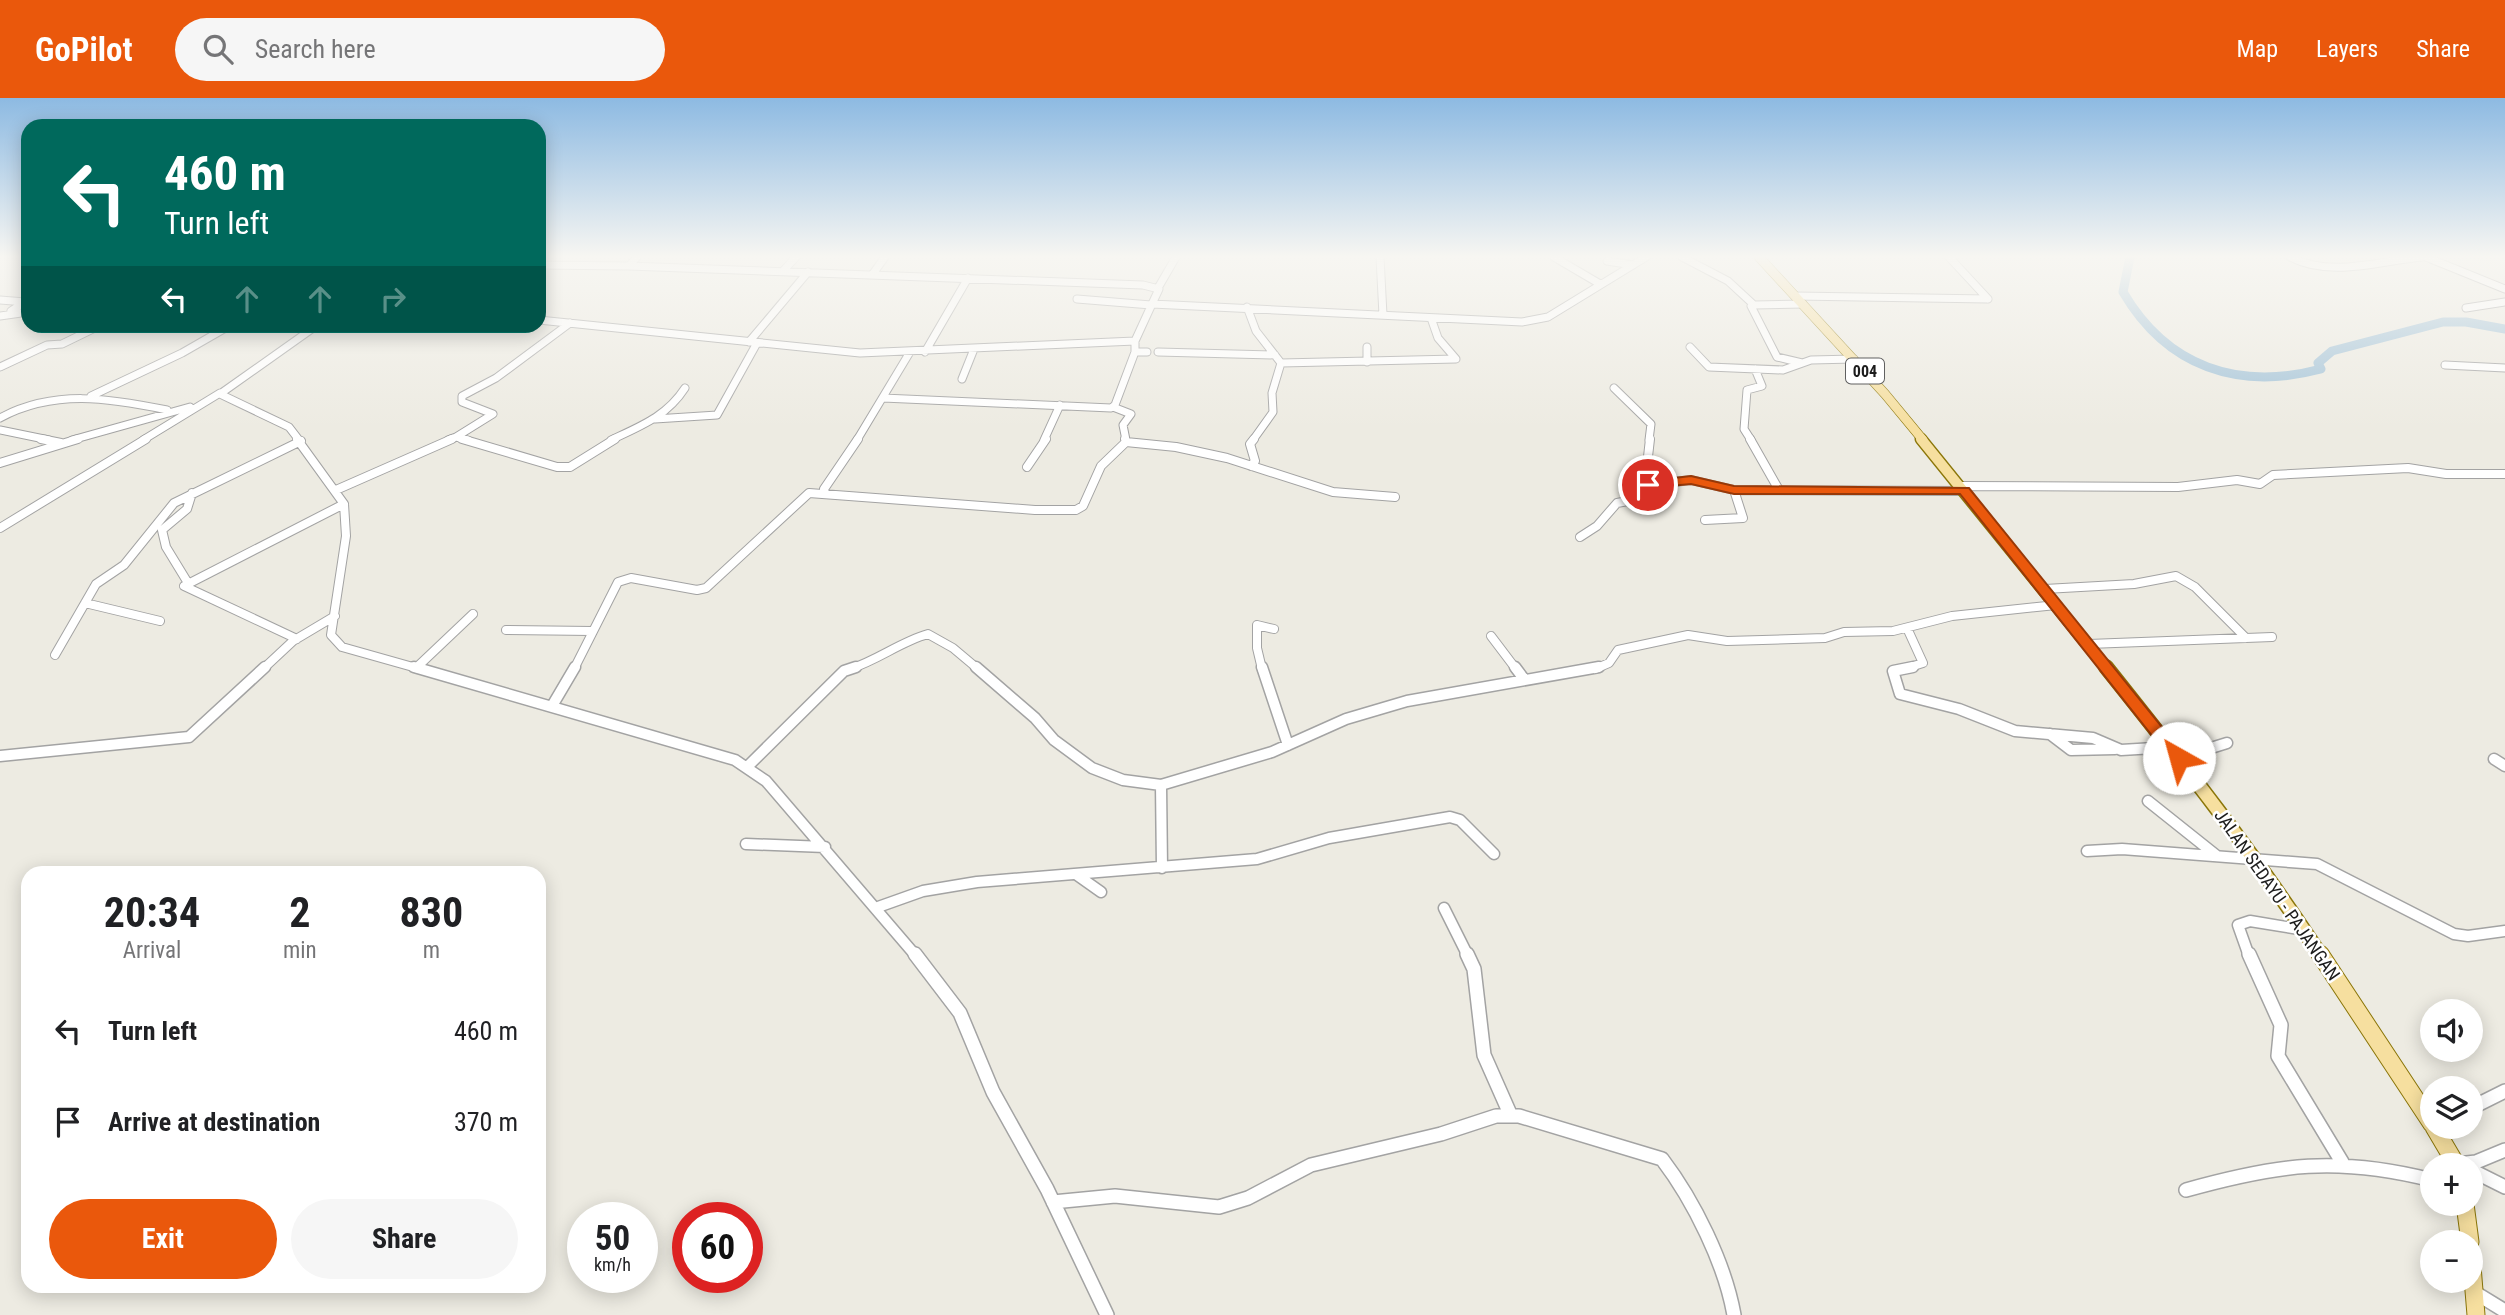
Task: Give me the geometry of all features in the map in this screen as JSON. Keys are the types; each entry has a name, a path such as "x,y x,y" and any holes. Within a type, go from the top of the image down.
{"main road":[{"name":"JALAN SEDAYU - PAJANGAN","path":"1812,314 1854,359 1962,488 2175,753 2256,859 2420,1104"},
{"path":"2474,1293 2476,1315"}],"street":[{"path":"655,419 715,416 753,342 775,314"},
{"path":"925,352 947,314"},
{"path":"1113,407 1135,352 1135,341 1145,314"},
{"path":"1250,314 1256,331 1281,363"},
{"path":"1363,314 1537,321 1553,314"},
{"path":"1756,314 1765,327 1777,357 1802,363 1854,359"},
{"path":"1281,363 1457,359 1438,338 1431,318"},
{"path":"546,321 827,351 925,352 1135,341"},
{"path":"336,490 456,437 493,414 462,402 462,396 496,378 570,323"},
{"path":"0,367 15,363 47,345 62,344 85,333"},
{"path":"88,398 182,353 217,333"},
{"path":"0,528 220,393 306,333"},
{"path":"1367,347 1367,362"},
{"path":"1690,347 1706,366 1790,369 1802,363"},
{"path":"962,379 974,349"},
{"path":"825,493 824,489 847,458 910,352"},
{"path":"1135,352 1147,352"},
{"path":"1158,352 1275,355"},
{"path":"1251,466 1255,461 1250,444 1273,412 1272,393 1281,363"},
{"path":"2445,365 2505,368"},
{"path":"1755,369 1762,386 1747,390 1744,429 1779,490"},
{"path":"456,437 564,468 655,419 673,406 685,388"},
{"path":"1580,537 1597,526 1617,503 1654,498 1648,485 1651,424 1614,388"},
{"path":"220,393 222,397 286,424 336,490 344,505 345,536 331,635 342,647 697,747 747,767 766,780 878,907 960,1013 993,1092 1053,1202 1107,1315"},
{"path":"0,418 28,402 88,398 126,401 171,410"},
{"path":"883,398 1113,407 1131,414 1123,425 1126,442"},
{"path":"1027,467 1048,435 1060,405"},
{"path":"0,463 171,410 198,406"},
{"path":"0,429 61,443"},
{"path":"55,655 98,582 124,565 171,505 300,441"},
{"path":"552,706 563,692 592,631 621,580 706,589 809,493 1011,509 1076,510 1083,506 1101,466 1126,442 1176,445 1295,477 1323,489 1395,498"},
{"path":"1648,485 1696,480 1734,490 2178,487 2237,480 2260,484 2273,475 2299,471 2398,468 2446,474 2505,474"},
{"path":"1705,520 1743,519 1734,490"},
{"path":"188,583 166,547 162,530 187,509 194,494 191,493"},
{"path":"297,639 185,589 188,583 344,505"},
{"path":"2045,589 2103,587 2178,576 2195,587 2246,638"},
{"path":"85,603 160,621"},
{"path":"747,767 837,676 876,661 914,638 928,634 953,648 1035,718 1054,740 1092,768 1160,794 1288,745 1346,719 1407,701 1595,669 1609,663 1618,650 1667,637 1698,635 1727,641 1825,638 1844,632 1907,628 1952,616 2056,605"},
{"path":"416,668 473,614"},
{"path":"0,756 189,737 297,639 335,616"},
{"path":"1274,629 1257,625 1254,634 1268,689 1288,745"},
{"path":"1907,628 1923,664 1893,671 1899,693 1959,709 2008,730 2050,734 2059,746 2067,751 2115,749 2175,753 2227,743"},
{"path":"506,630 592,631"},
{"path":"1491,636 1524,679"},
{"path":"2089,644 2272,637"},
{"path":"2505,755 2494,759 2505,766"},
{"path":"1160,794 1163,868"},
{"path":"2148,802 2217,856"},
{"path":"878,907 940,887 1257,859 1329,838 1450,817 1460,820 1494,853"},
{"path":"746,844 825,847"},
{"path":"2087,850 2122,849 2322,866 2375,896 2459,936 2505,931"},
{"path":"1077,875 1101,892"},
{"path":"1444,908 1474,969 1484,1055 1511,1116"},
{"path":"2305,930 2250,921 2238,925 2258,979 2281,1025 2278,1056 2342,1162"},
{"path":"2483,1102 2505,1091"},
{"path":"1053,1202 1115,1196 1219,1207 1248,1198 1311,1165 1441,1134 1496,1116 1511,1116 1655,1154 1662,1159 1675,1176 1728,1280 1734,1315"},
{"path":"2483,1159 2505,1150"},
{"path":"2186,1190 2254,1170 2342,1162 2420,1178"},
{"path":"2483,1176 2505,1187"},
{"path":"2476,1293 2505,1311"}],"waterway":[{"path":"2138,314 2161,339 2183,355 2207,367 2233,374 2261,377 2321,369 2318,363 2332,351 2443,322 2466,322 2505,329"}],"route":[{"path":"1648,485 1691,480 1734,490 1964,491 2179,758"}]}
